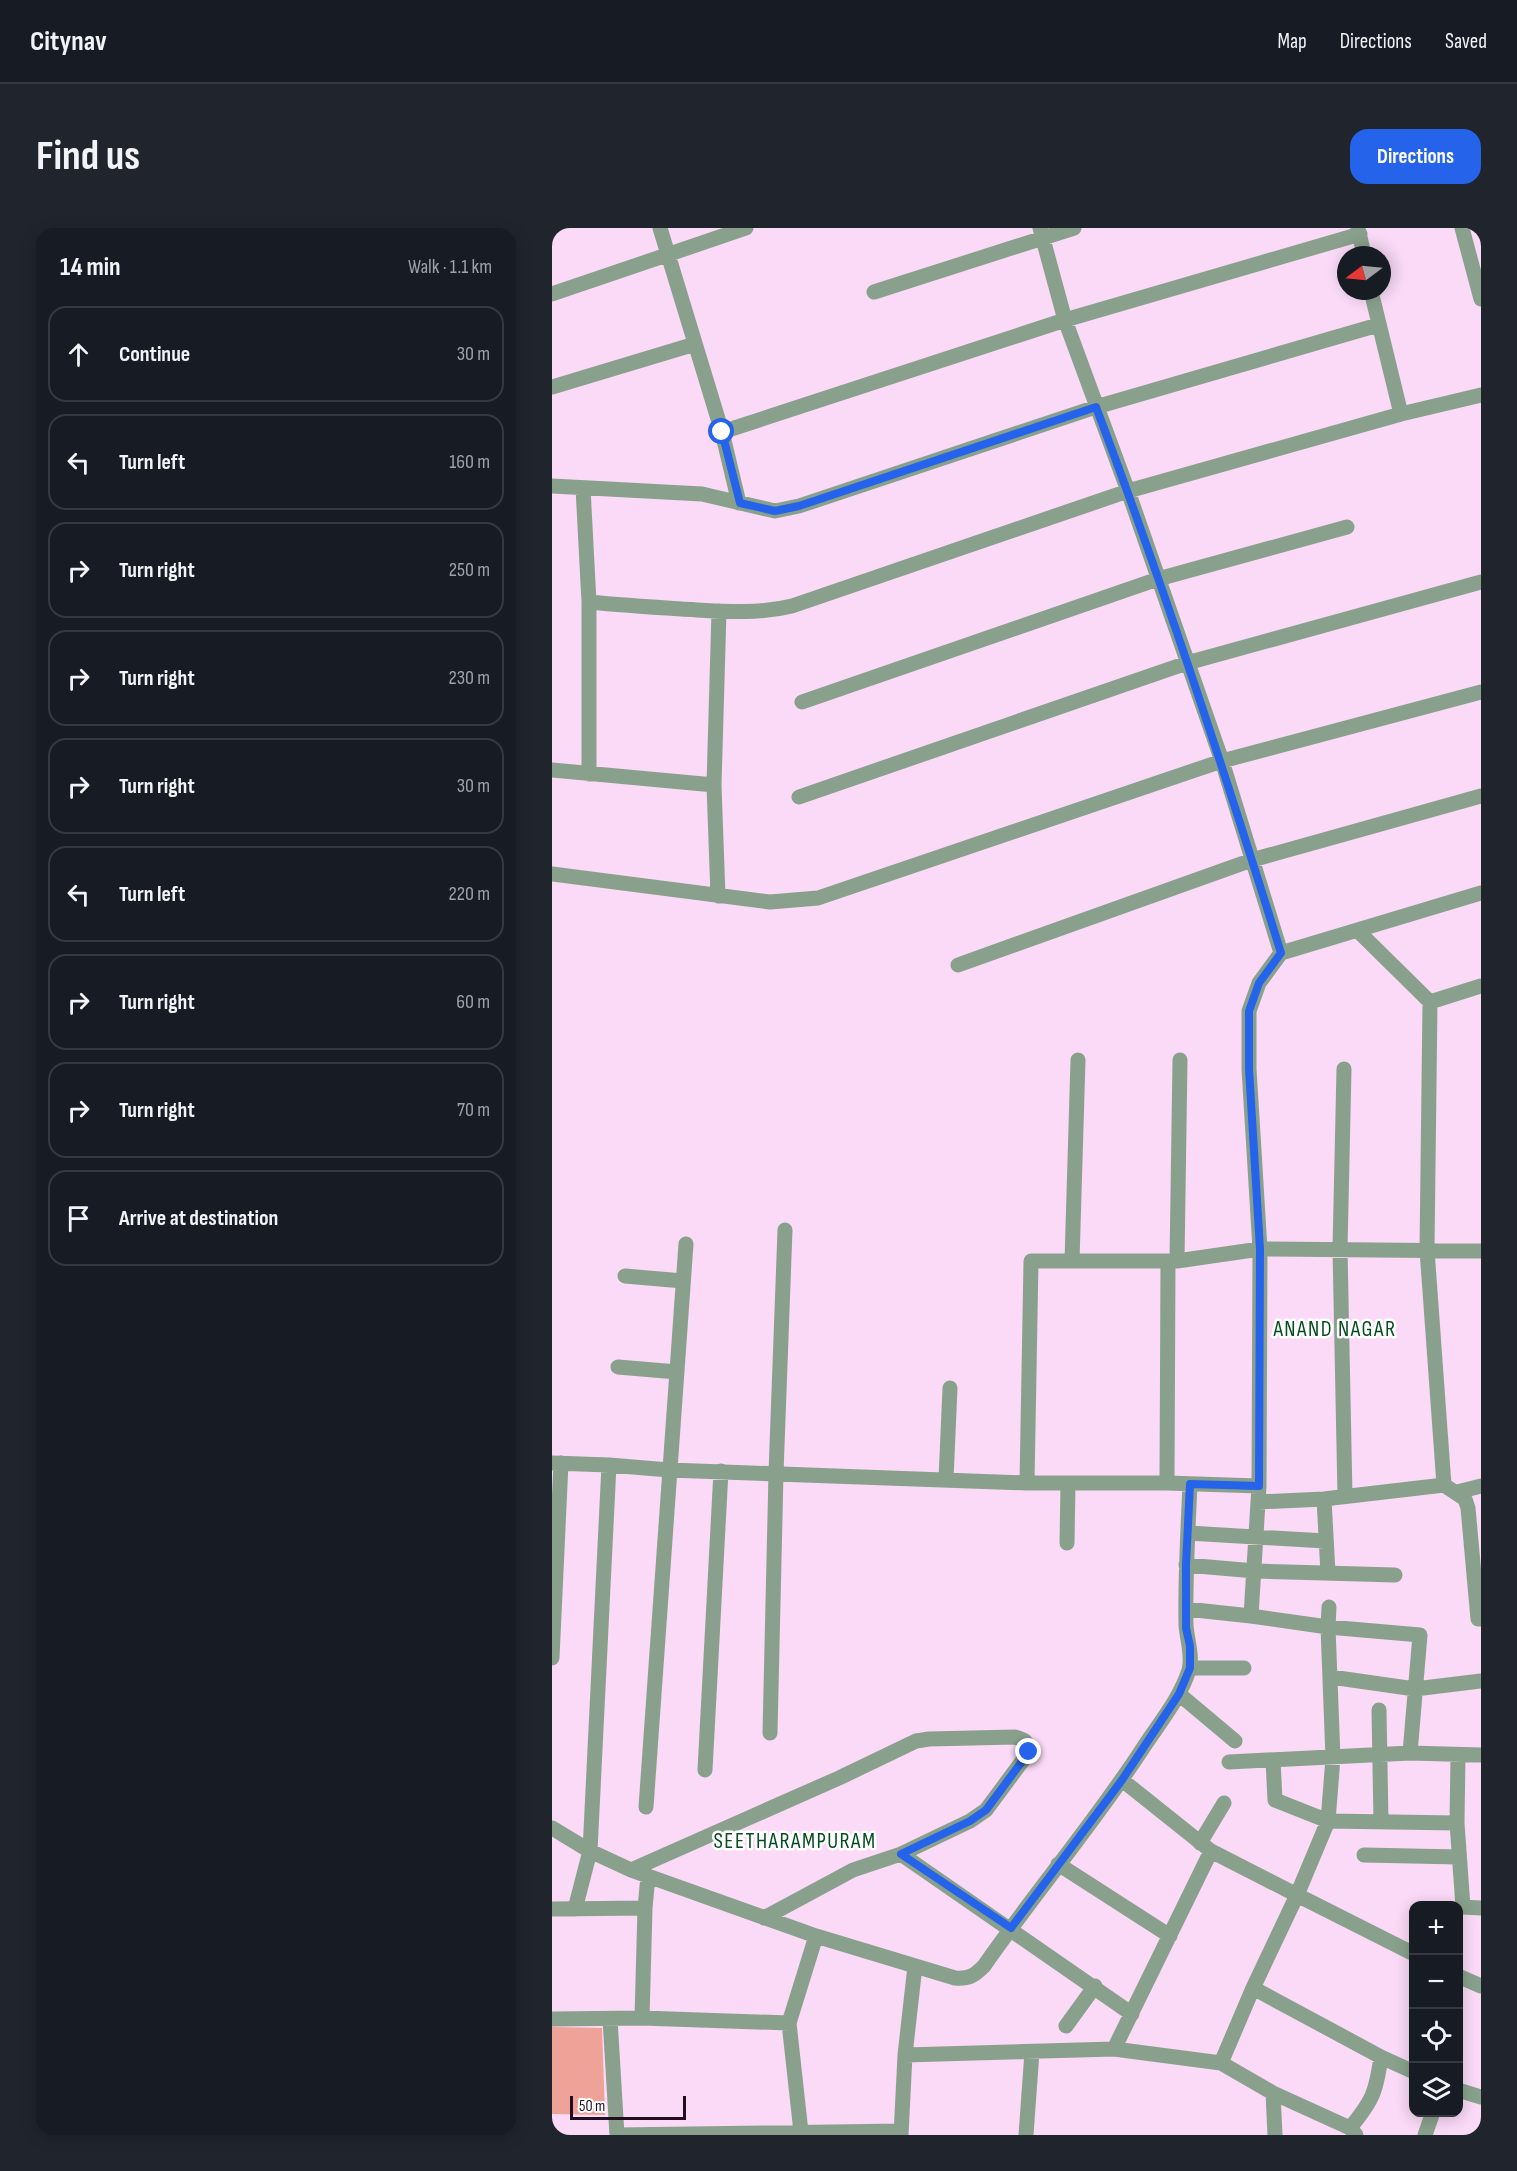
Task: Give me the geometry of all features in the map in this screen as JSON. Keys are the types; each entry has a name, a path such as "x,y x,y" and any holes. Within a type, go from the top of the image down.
{"street":[{"path":"660,228 722,432 740,503"},
{"path":"552,294 746,228"},
{"path":"874,292 1041,233 1074,228"},
{"path":"1462,228 1481,299"},
{"path":"722,432 1065,320 1359,231 1362,246"},
{"path":"1041,233 1065,320 1128,491 1222,761 1281,953"},
{"path":"1373,300 1401,414"},
{"path":"552,486 702,494 775,511 799,506 1096,407 1378,325"},
{"path":"552,387 695,344"},
{"path":"589,603 719,612 754,612 792,606 1128,491 1401,414 1481,395"},
{"path":"583,488 589,603 589,774"},
{"path":"802,702 1158,579 1347,527"},
{"path":"799,797 1187,663 1481,582"},
{"path":"718,896 714,785 719,612"},
{"path":"552,874 770,902 818,898 1222,761 1481,692"},
{"path":"552,770 714,785"},
{"path":"958,965 1252,860 1481,796"},
{"path":"1251,1616 1259,1486 1260,1249 1249,1069 1249,1011 1259,983 1281,953 1481,893"},
{"path":"1358,931 1430,1002 1427,1250 1451,1489 1465,1499 1468,1508 1478,1619 1481,1619"},
{"path":"1430,1002 1481,987"},
{"path":"1072,1261 1078,1060"},
{"path":"1167,1483 1180,1060"},
{"path":"1344,1069 1340,1248 1345,1496"},
{"path":"770,1733 785,1230"},
{"path":"646,1807 686,1244"},
{"path":"1028,1483 1031,1261 1173,1261 1260,1249 1481,1251"},
{"path":"625,1276 684,1281"},
{"path":"618,1367 677,1371"},
{"path":"946,1479 950,1388"},
{"path":"552,1658 556,1463 669,1470 1028,1483 1167,1483 1259,1486"},
{"path":"575,1910 590,1851 609,1465"},
{"path":"705,1770 721,1471"},
{"path":"1067,1543 1068,1483"},
{"path":"552,1828 590,1851 631,1870 764,1918 955,1978 967,1979 976,1975 1122,1780 1179,1694 1190,1668 1186,1565 1190,1484"},
{"path":"1258,1502 1481,1486"},
{"path":"1324,1499 1328,1573"},
{"path":"1188,1533 1325,1541"},
{"path":"1186,1565 1255,1571 1395,1575"},
{"path":"1221,2063 1253,1988 1298,1895 1328,1821 1333,1758 1329,1607"},
{"path":"1186,1609 1328,1627 1420,1635 1410,1753"},
{"path":"1190,1668 1244,1668"},
{"path":"1331,1677 1415,1689 1481,1681"},
{"path":"1179,1694 1235,1741"},
{"path":"1379,1710 1381,1822"},
{"path":"631,1870 916,1742 929,1739 1015,1737 1025,1740 1028,1744 1029,1752 986,1810 970,1821 901,1854 853,1869 764,1918"},
{"path":"1229,1762 1410,1753 1481,1755"},
{"path":"1458,1756 1457,1823 1463,1907 1481,1908"},
{"path":"1273,1760 1275,1800 1328,1821 1457,1823"},
{"path":"1122,1780 1206,1847 1409,1952"},
{"path":"1114,2049 1170,1936 1224,1803"},
{"path":"901,1854 1095,1986 1132,2014"},
{"path":"1364,1855 1459,1857"},
{"path":"1058,1864 1170,1936"},
{"path":"642,2018 648,1876"},
{"path":"552,1909 645,1908"},
{"path":"801,2132 789,2023 816,1936"},
{"path":"610,2019 617,2135 901,2133 915,1966"},
{"path":"1463,1978 1481,1986"},
{"path":"1066,2026 1095,1986"},
{"path":"1253,1988 1409,2070"},
{"path":"552,2019 642,2018 789,2023"},
{"path":"906,2055 1114,2049 1221,2063 1274,2093 1353,2131 1377,2086 1381,2057"},
{"path":"1026,2135 1032,2052"},
{"path":"1463,2092 1481,2097"},
{"path":"1274,2093 1275,2135"},
{"path":"1425,2135 1431,2117"}],"shaded area":[{"path":"552,2027 602,2028 605,2115 552,2114"}],"district":[{"name":"ANAND NAGAR","path":"1335,1329"},
{"name":"SEETHARAMPURAM","path":"795,1841"}],"route":[{"path":"722,432 740,503 775,511 829,498 1096,407 1128,491 1222,761 1281,953 1259,983 1249,1011 1249,1069 1260,1249 1259,1486 1190,1484 1186,1565 1186,1628 1190,1646 1190,1668 1179,1694 1122,1780 1011,1928 901,1854 970,1821 986,1810 1029,1752"}]}
